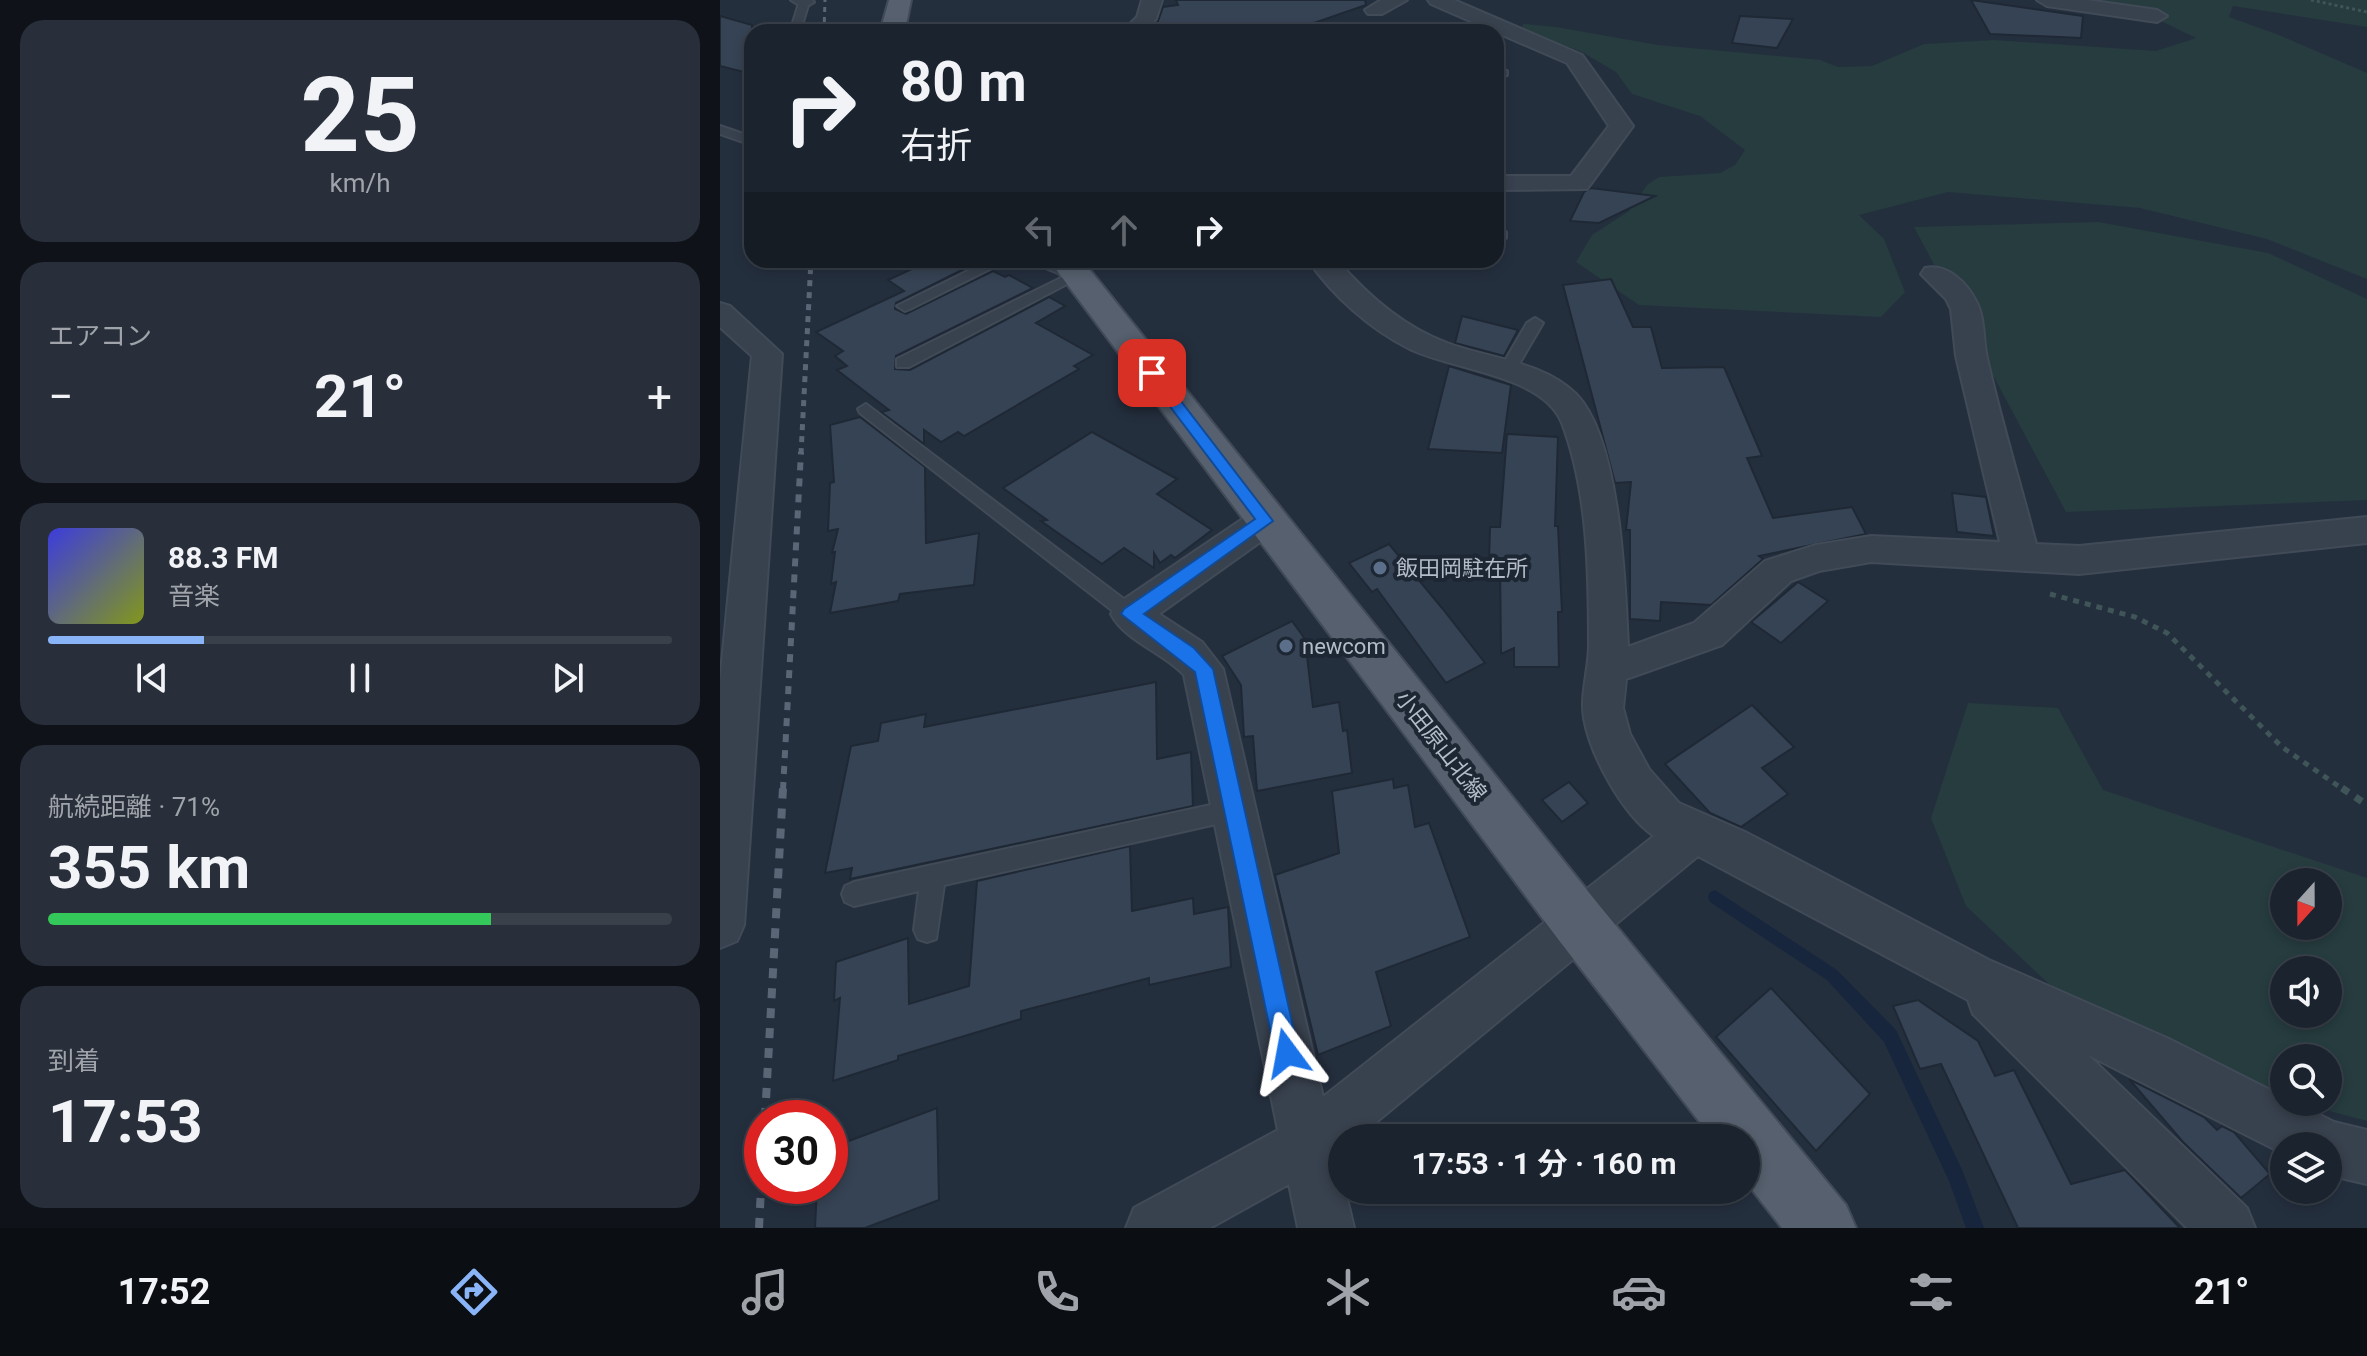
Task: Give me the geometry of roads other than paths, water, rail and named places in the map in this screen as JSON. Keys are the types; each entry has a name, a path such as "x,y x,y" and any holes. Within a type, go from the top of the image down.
{"main road":[{"path":"899,24 900,0"},
{"name":"小田原山北線","path":"1071,268 1580,924 1823,1228"}],"street":[{"path":"1141,24 1146,19 1152,0"},
{"path":"1375,10 1397,0"},
{"path":"2047,0 2157,16"},
{"path":"1447,1 1498,24"},
{"path":"1504,27 1575,59 1621,126 1578,184 1504,183"},
{"path":"1329,268 1342,284 1390,325 1435,349 1548,386 1576,417 1593,482 1606,593 1609,668 1603,709 1621,763 1661,815 1692,833 1729,847 1972,977 2151,1057 2297,1132"},
{"path":"1935,274 1958,292 1966,304 1965,326 1971,356 2022,559"},
{"path":"720,312 767,354 720,925"},
{"path":"1265,521 1130,614 1188,653 1203,669 1326,1228"},
{"path":"1609,668 1650,657 1708,634 1778,571 1816,558 1871,549 2079,560 2367,530"},
{"path":"1154,1228 1307,1144 1692,833"},
{"path":"1972,977 2227,1228"},
{"path":"2342,1151 2367,1157"}],"lane":[{"path":"797,24 802,1"},
{"path":"720,130 744,138"},
{"path":"905,306 984,268"},
{"path":"903,363 1071,268"},
{"path":"1507,371 1535,323"},
{"path":"866,409 1130,614"},
{"path":"854,894 1234,810"},
{"path":"927,930 933,876"}],"waterway":[{"path":"1715,897 1832,975 1890,1036 1957,1178 1975,1228"}],"railway":[{"path":"824,24 825,0"},
{"path":"801,454 811,268"},
{"path":"783,790 801,452"},
{"path":"766,1100 783,788"},
{"path":"759,1228 760,1204"}],"place":[{"name":"飯田岡駐在所","path":"1380,568"},
{"name":"newcom","path":"1286,646"}]}
